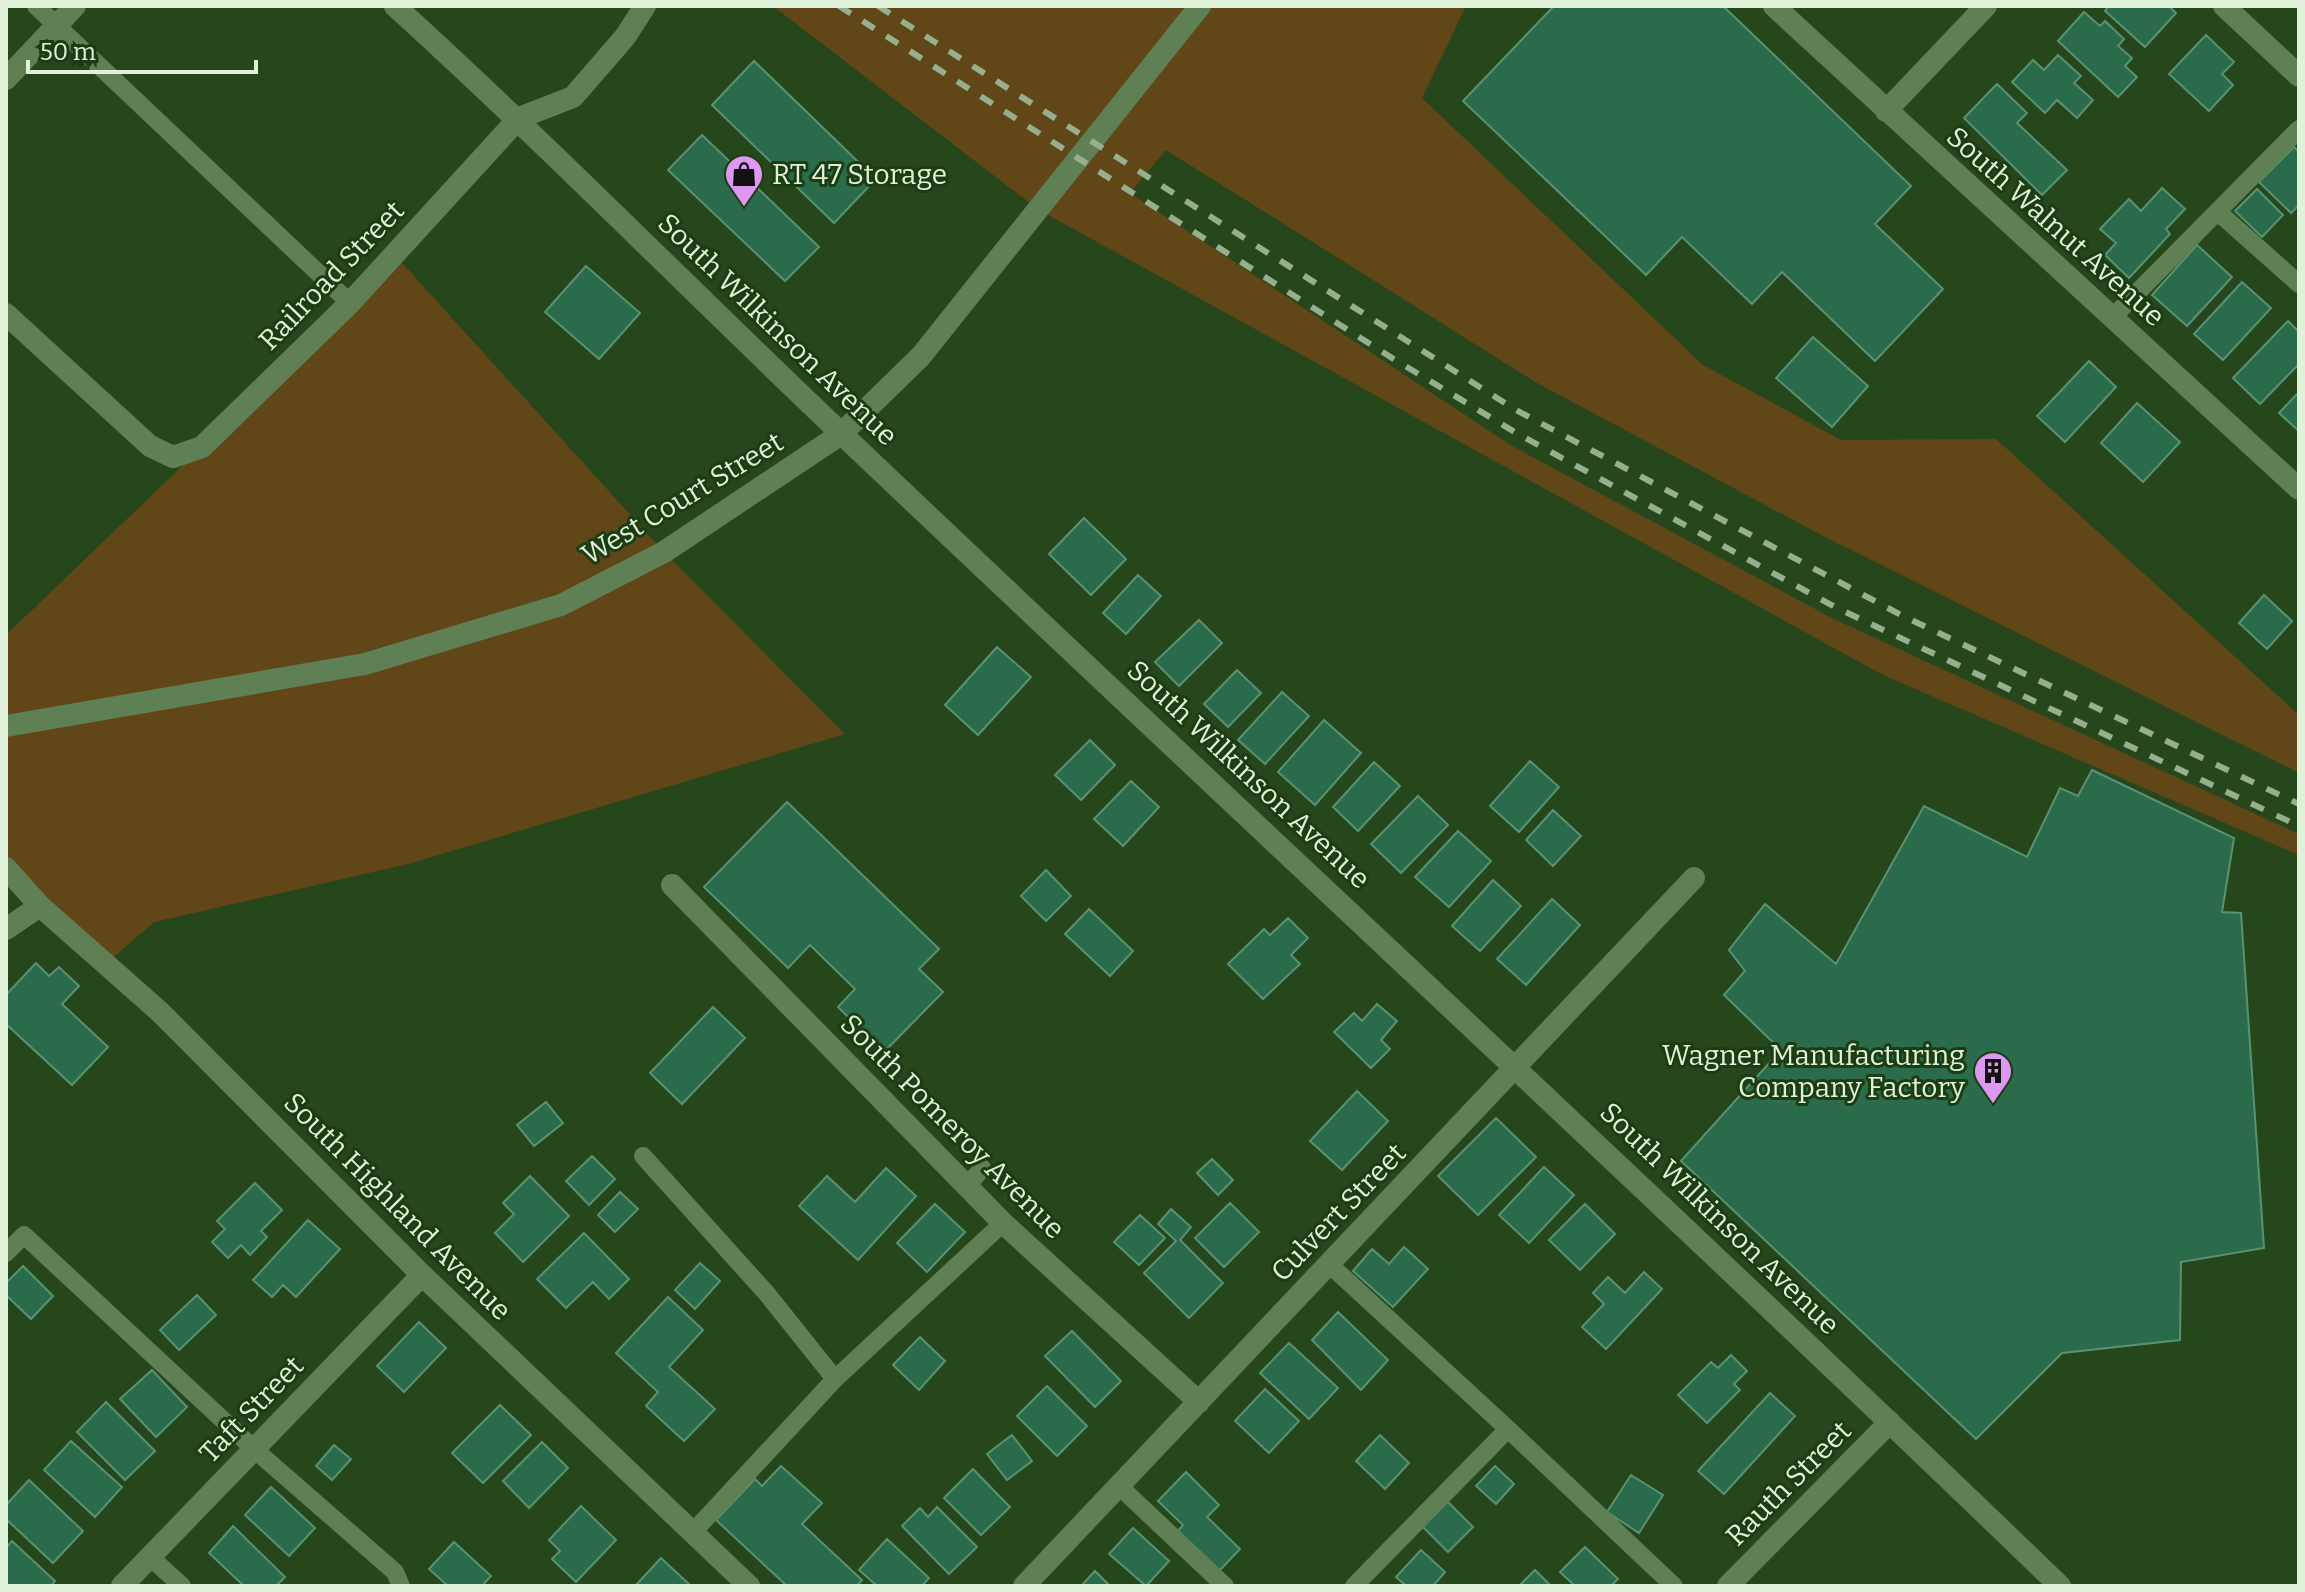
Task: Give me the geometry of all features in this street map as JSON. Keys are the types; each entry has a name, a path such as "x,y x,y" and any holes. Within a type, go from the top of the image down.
{"street":[{"path":"6,79 75,6"},
{"name":"South Wilkinson Avenue","path":"395,6 519,118 841,434 1519,1067 2060,1586"},
{"path":"519,118 573,97 625,37 645,6"},
{"name":"West Court Street","path":"6,726 365,664 561,605 664,552 841,434 921,356 1200,6"},
{"name":"South Walnut Avenue","path":"1774,6 2299,489"},
{"path":"1886,111 1986,6"},
{"path":"2224,6 2299,76"},
{"name":"Railroad Street","path":"6,314 150,446 173,457 202,447 350,303 519,118"},
{"name":"South Highland Avenue","path":"6,868 40,906 160,1012 422,1275 749,1586"},
{"name":"Culvert Street","path":"1024,1586 1519,1067 1694,878"},
{"name":"South Pomeroy Avenue","path":"672,885 1003,1223 1199,1402"},
{"path":"6,929 40,906"},
{"name":"Taft Street","path":"122,1586 422,1275"},
{"name":"Rauth Street","path":"1728,1586 1890,1422"}],"lane":[{"path":"36,6 350,303"},
{"path":"2112,318 2299,129"},
{"path":"2218,212 2299,284"},
{"path":"643,1156 768,1295 835,1379"},
{"path":"967,1187 982,1168"},
{"path":"693,1532 835,1379 1003,1223"},
{"path":"6,1253 24,1235 254,1449 395,1572 401,1586"},
{"path":"1330,1265 1674,1586"},
{"path":"1354,1586 1508,1429"},
{"path":"1119,1486 1225,1586"},
{"path":"150,1557 182,1586"}],"shaded area":[{"path":"773,6 1466,6 1422,98 1703,365 1841,440 1996,439 2299,715 2299,773 1827,538 1537,383 1166,150 1130,193 1512,446 1832,618 2299,834 2299,855 1883,675 1039,210"},
{"path":"394,254 664,552 845,734 408,864 154,922 106,964 6,868 6,635 202,447"}],"building":[{"path":"1554,6 1723,6 1911,186 1875,224 1943,289 1875,361 1782,272 1752,304 1682,237 1646,275 1463,101"},
{"path":"2109,6 2169,6 2176,13 2145,47 2105,11"},
{"path":"2084,12 2100,26 2105,21 2124,39 2118,46 2132,58 2125,66 2137,77 2118,97 2058,41"},
{"path":"2206,35 2234,62 2222,74 2233,85 2209,111 2169,74"},
{"path":"2058,55 2081,76 2074,83 2093,100 2077,118 2057,100 2045,113 2012,82 2033,60 2044,70"},
{"path":"754,61 876,179 834,223 712,105"},
{"path":"1997,84 2027,113 2017,123 2067,170 2042,195 1964,118"},
{"name":"RT 47 Storage","path":"702,135 819,247 785,281 668,170"},
{"path":"2294,147 2299,152 2299,205 2291,213 2259,182"},
{"path":"2162,188 2185,209 2166,229 2170,234 2129,278 2105,255 2116,243 2100,229 2129,199 2141,211"},
{"path":"2257,189 2283,215 2262,237 2235,211"},
{"path":"2197,245 2232,277 2187,326 2152,295"},
{"path":"586,266 640,313 599,359 545,312"},
{"path":"2242,282 2271,308 2223,360 2194,334"},
{"path":"2288,321 2299,332 2299,364 2260,404 2233,378"},
{"path":"1813,337 1868,386 1832,427 1776,378"},
{"path":"2089,361 2116,387 2065,442 2037,416"},
{"path":"2299,392 2299,431 2279,413"},
{"path":"2137,403 2180,442 2143,482 2101,443"},
{"path":"1084,518 1126,559 1091,595 1049,554"},
{"path":"1138,575 1161,596 1126,634 1103,613"},
{"path":"2264,595 2292,621 2267,649 2239,623"},
{"path":"1199,620 1222,643 1179,686 1155,662"},
{"path":"997,647 1031,677 978,735 945,705"},
{"path":"1237,670 1261,693 1228,727 1204,704"},
{"path":"1282,692 1309,716 1265,764 1238,740"},
{"path":"1324,720 1361,753 1315,805 1278,772"},
{"path":"1090,740 1115,765 1081,800 1055,775"},
{"path":"1530,761 1559,787 1519,832 1490,806"},
{"path":"1374,762 1400,786 1358,831 1333,807"},
{"name":"Wagner Manufacturing Company Factory","path":"2092,770 2234,838 2222,912 2241,913 2264,1248 2181,1262 2180,1340 2062,1353 1976,1439 1681,1161 1781,1050 1724,995 1745,971 1729,950 1765,904 1836,964 1924,806 2027,857 2060,788 2078,796"},
{"path":"1131,781 1159,807 1123,846 1094,819"},
{"path":"1418,796 1448,825 1401,873 1371,844"},
{"path":"787,802 939,949 919,969 943,992 884,1052 838,1007 855,989 810,945 788,968 704,887"},
{"path":"1553,810 1581,836 1553,866 1526,840"},
{"path":"1458,831 1491,861 1449,907 1415,877"},
{"path":"1046,870 1071,896 1046,921 1021,896"},
{"path":"1493,880 1521,906 1480,951 1452,926"},
{"path":"1552,899 1580,925 1526,985 1497,959"},
{"path":"1089,909 1133,951 1110,976 1065,934"},
{"path":"1288,918 1308,938 1291,955 1300,964 1263,999 1228,964 1264,929 1270,935"},
{"path":"36,963 49,976 59,967 79,986 62,1004 108,1047 72,1085 6,1024 6,995"},
{"path":"1377,1004 1397,1021 1381,1040 1390,1049 1371,1068 1334,1032 1354,1013 1362,1021"},
{"path":"713,1007 745,1038 682,1104 650,1073"},
{"path":"1357,1091 1388,1121 1342,1170 1310,1141"},
{"path":"546,1102 563,1123 534,1146 517,1125"},
{"path":"1496,1118 1536,1157 1478,1215 1438,1176"},
{"path":"592,1156 615,1179 589,1205 566,1181"},
{"path":"1212,1159 1233,1180 1218,1195 1197,1173"},
{"path":"1544,1167 1574,1195 1529,1243 1499,1215"},
{"path":"886,1168 916,1196 858,1260 799,1206 827,1176 855,1202"},
{"path":"530,1176 569,1216 523,1262 495,1233 514,1214 503,1203"},
{"path":"255,1183 282,1210 261,1231 267,1237 250,1255 241,1245 228,1258 212,1242 225,1229 217,1221"},
{"path":"620,1192 638,1209 615,1232 598,1215"},
{"path":"1230,1203 1259,1232 1224,1267 1195,1238"},
{"path":"935,1204 965,1232 927,1272 897,1243"},
{"path":"1585,1204 1615,1234 1580,1270 1549,1240"},
{"path":"1171,1209 1191,1227 1180,1240 1223,1283 1189,1318 1144,1273 1176,1241 1158,1224"},
{"path":"1140,1215 1165,1238 1139,1265 1114,1242"},
{"path":"308,1220 340,1249 296,1297 283,1285 272,1297 253,1280"},
{"path":"584,1233 629,1279 609,1299 593,1282 566,1308 537,1279"},
{"path":"1404,1247 1428,1269 1393,1307 1353,1271 1372,1249 1389,1264"},
{"path":"700,1263 720,1281 695,1309 675,1290"},
{"path":"23,1266 53,1296 31,1319 6,1295 6,1283"},
{"path":"1644,1272 1662,1289 1606,1349 1582,1327 1604,1304 1593,1293 1608,1277 1625,1293"},
{"path":"197,1295 216,1315 179,1350 160,1330"},
{"path":"668,1297 703,1330 669,1367 715,1409 684,1441 646,1406 658,1392 616,1353"},
{"path":"1338,1312 1388,1360 1361,1390 1312,1340"},
{"path":"419,1322 446,1348 404,1392 377,1366"},
{"path":"1072,1331 1121,1381 1095,1407 1045,1356"},
{"path":"920,1337 945,1361 919,1390 893,1365"},
{"path":"1289,1343 1338,1388 1309,1419 1260,1373"},
{"path":"1731,1355 1747,1371 1734,1384 1740,1390 1707,1423 1678,1395 1711,1362 1718,1368"},
{"path":"152,1370 187,1407 156,1437 120,1399"},
{"path":"1047,1386 1087,1426 1057,1456 1017,1416"},
{"path":"1265,1389 1299,1421 1269,1453 1235,1421"},
{"path":"1770,1393 1795,1416 1724,1494 1698,1471"},
{"path":"106,1402 155,1451 125,1480 77,1432"},
{"path":"500,1405 531,1435 483,1483 452,1453"},
{"path":"1012,1435 1032,1461 1007,1480 987,1454"},
{"path":"1380,1435 1409,1463 1385,1489 1356,1461"},
{"path":"71,1441 122,1487 95,1517 44,1470"},
{"path":"542,1442 568,1468 529,1508 503,1481"},
{"path":"334,1445 351,1459 332,1480 316,1466"},
{"path":"781,1466 822,1503 802,1524 862,1580 857,1586 787,1586 716,1520 755,1479 762,1486"},
{"path":"1495,1466 1514,1484 1496,1504 1476,1486"},
{"path":"973,1469 1010,1507 981,1535 944,1498"},
{"path":"1186,1472 1219,1505 1207,1517 1240,1549 1218,1572 1177,1532 1183,1525 1158,1501"},
{"path":"1631,1475 1663,1495 1639,1533 1607,1512"},
{"path":"29,1480 83,1531 53,1563 6,1519 6,1505"},
{"path":"271,1487 315,1528 289,1556 245,1515"},
{"path":"1447,1501 1473,1527 1448,1552 1422,1526"},
{"path":"581,1506 616,1540 576,1582 552,1559 560,1551 549,1540"},
{"path":"937,1507 977,1547 949,1574 902,1526 920,1508 928,1517"},
{"path":"233,1526 285,1577 276,1586 244,1586 209,1553"},
{"path":"1133,1528 1169,1561 1146,1586 1109,1554"},
{"path":"887,1539 929,1578 922,1586 877,1586 859,1570"},
{"path":"12,1541 55,1581 51,1586 6,1586 6,1548"},
{"path":"454,1542 491,1576 482,1586 448,1586 429,1569"},
{"path":"1585,1547 1618,1579 1611,1586 1575,1586 1560,1572"},
{"path":"1421,1550 1445,1572 1433,1586 1406,1586 1396,1577"},
{"path":"661,1558 691,1586 635,1586"},
{"path":"1535,1570 1551,1586 1519,1586"},
{"path":"1095,1571 1110,1586 1081,1586"}],"railway":[{"path":"839,6 1392,358 1518,434 1837,608 2299,826"},
{"path":"878,6 1516,410 1903,616 2299,804"}],"place":[{"name":"RT 47 Storage","path":"744,208"},
{"name":"Wagner Manufacturing Company Factory","path":"1993,1105"}]}
